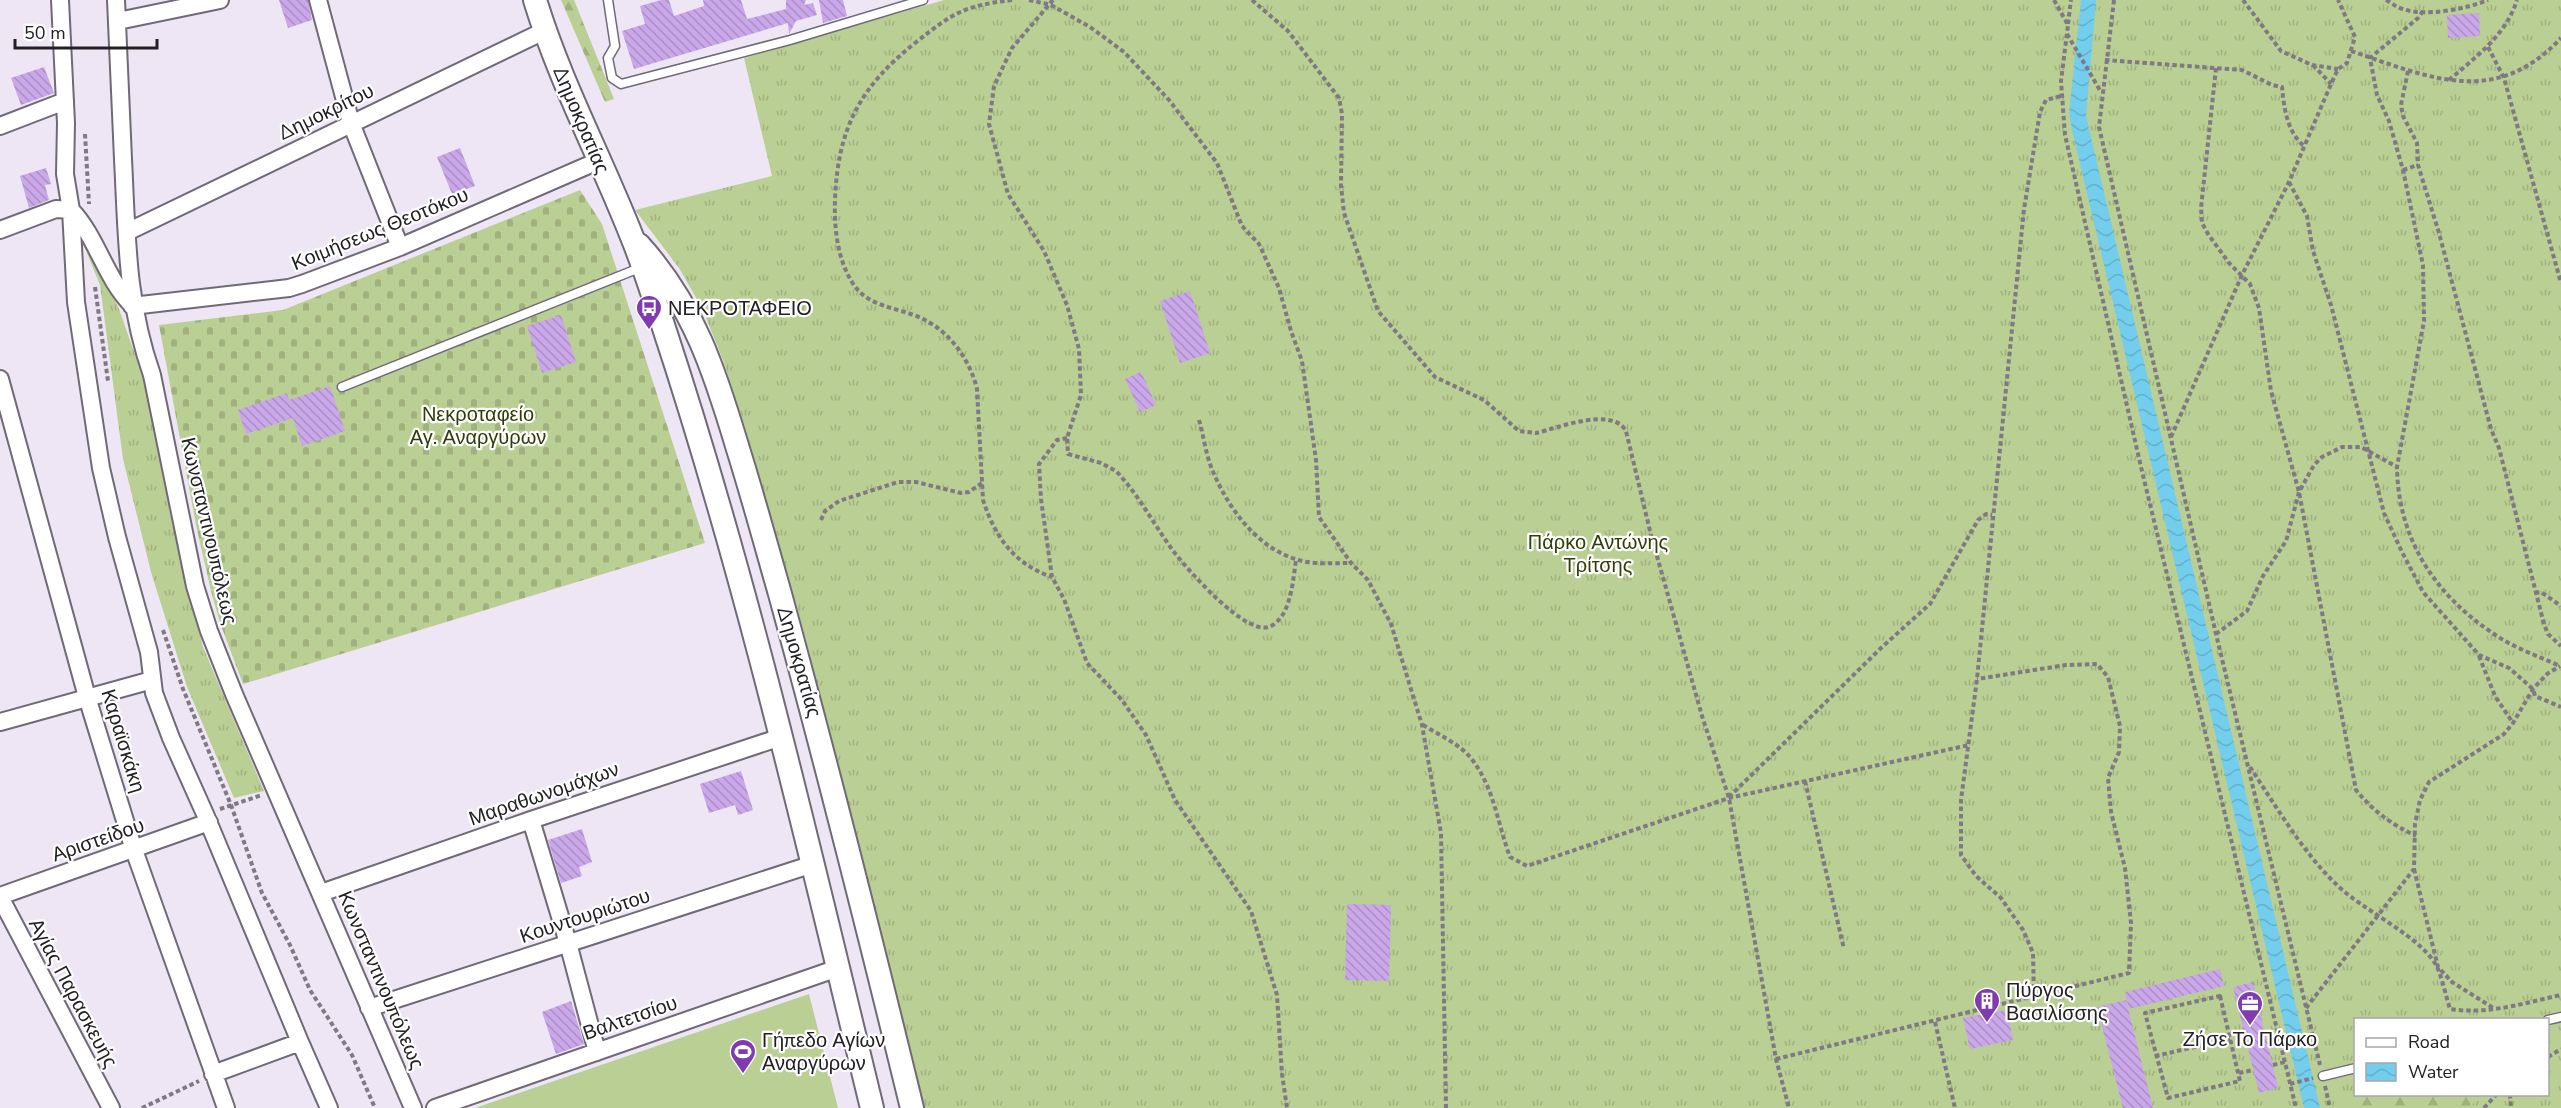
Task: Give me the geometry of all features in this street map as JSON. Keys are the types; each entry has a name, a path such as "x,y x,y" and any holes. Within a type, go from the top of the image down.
{"main road":[{"name":"Δημοκρατίας","path":"535,0 544,31 632,238 693,422 741,581 872,1108"},
{"name":"Δημοκρατίας","path":"632,238 662,271 680,298 700,336 719,387 752,494 829,774 912,1108"}],"street":[{"path":"60,0 65,101 65,174 70,210 76,302 92,417 117,537 149,652 152,680 171,738 329,1108"},
{"name":"Κωνσταντινουπόλεως","path":"116,0 132,306 152,375 195,585 209,631 234,694 412,1108"},
{"path":"118,21 220,0"},
{"path":"318,0 351,123 400,247"},
{"name":"Δημοκρίτου","path":"127,232 544,31"},
{"path":"0,126 65,101"},
{"name":"Κοιμήσεως Θεοτόκου","path":"132,306 289,288 400,247 598,161"},
{"path":"0,230 56,209 70,210 87,230 132,306"},
{"name":"Καραϊσκάκη","path":"0,379 87,698 134,850 226,1108"},
{"path":"0,722 152,680"},
{"name":"Μαραθωνομάχων","path":"321,893 781,737"},
{"name":"Αριστείδου","path":"0,896 134,850 207,818"},
{"path":"531,820 568,943 597,1052"},
{"name":"Κουντουριώτου","path":"369,1008 813,864"},
{"name":"Αγίας Παρασκευής","path":"0,896 111,1108"},
{"name":"Βαλτετσίου","path":"435,1108 838,968"},
{"path":"213,1074 300,1042"}],"lane":[{"path":"608,0 615,46 609,53 610,69 612,78 621,84 790,40 923,0"},
{"path":"342,387 642,267"},
{"path":"2320,1077 2354,1068"}],"path":[{"path":"1012,0 979,4 958,12 941,22 884,69 860,102 845,134 836,183 835,231 851,280 857,290 888,309 921,318 932,325 952,342 974,374 979,406 983,500 988,516 1006,545 1019,560 1032,570 1052,577"},
{"path":"1029,0 1052,3 1090,27 1124,52 1169,100 1217,163 1238,217 1245,231 1259,244 1265,255 1286,306 1291,332 1302,361 1313,427 1319,517 1351,563 1368,580 1391,624 1422,725 1441,833 1446,1108"},
{"path":"1252,0 1288,31 1339,98 1342,114 1341,185 1344,213 1378,311 1430,373 1484,400 1512,427 1525,433 1536,433 1599,419 1614,421 1623,427 1628,437 1701,716 1729,798 1776,1059 1789,1108"},
{"path":"2054,0 2068,25"},
{"path":"2071,0 2061,96 2065,135 2136,444 2296,1108"},
{"path":"2114,0 2105,60 2099,127 2216,634 2306,1008 2320,1077 2330,1108"},
{"path":"2243,0 2281,51 2312,65 2338,69"},
{"path":"2170,438 2242,275 2289,182 2338,69 2347,63 2355,36 2338,0"},
{"path":"2386,0 2402,9 2423,11 2472,7 2488,0"},
{"path":"2448,80 2495,41 2514,10 2517,0"},
{"path":"1052,3 1012,48 994,86 989,124 1008,194 1044,251 1067,305 1079,349 1082,395 1067,438 1068,454 1101,463 1116,471 1176,554 1233,614 1249,625 1258,628 1270,627 1281,619 1291,590 1296,560"},
{"path":"2370,58 2418,18 2423,11"},
{"path":"2067,33 2102,94"},
{"path":"2351,51 2408,71 2448,80 2491,80 2504,78 2538,59 2561,38"},
{"path":"2488,47 2504,78 2561,283"},
{"path":"2370,58 2377,95 2389,121 2403,170 2423,265 2424,321 2397,467 2397,485 2410,537 2421,562 2442,591 2468,615 2495,635 2560,666"},
{"path":"2105,60 2250,72 2272,85 2282,87 2291,129 2296,140 2304,146"},
{"path":"2312,65 2331,84"},
{"path":"2216,68 2200,208 2202,224 2229,263 2250,284 2259,308 2271,391 2299,492 2356,790 2371,808 2393,825 2416,836"},
{"path":"2408,71 2401,105 2403,116 2417,143 2418,165 2439,233 2491,429 2499,448 2535,592 2548,634 2561,646"},
{"path":"2034,996 2033,953 2024,930 2001,898 1976,876 1961,855 1960,800 1977,679 2024,209 2040,112 2046,100 2061,96"},
{"path":"2403,170 2418,165"},
{"path":"2289,182 2307,216 2313,251 2331,305 2384,513 2423,592 2479,655 2495,696 2513,723"},
{"path":"94,280 108,388"},
{"path":"1199,420 1213,473 1240,519 1269,548 1296,560 1322,564 1351,563"},
{"path":"1067,438 1057,440 1039,464 1041,499 1052,577 1064,599 1087,663 1122,700 1146,735 1175,800 1251,911 1277,995 1282,1074 1287,1108"},
{"path":"2216,634 2247,611 2263,576 2286,541 2299,492 2314,465 2322,457 2342,447 2361,447 2397,467"},
{"path":"821,520 825,511 839,501 898,482 925,483 961,494 969,492 982,483"},
{"path":"1729,798 1881,648 1930,604 1978,520 1986,514 1992,515"},
{"path":"2535,592 2541,592 2561,606"},
{"path":"162,628 183,689 231,805 262,893 290,945 310,990 352,1055 375,1108"},
{"path":"2479,655 2510,668 2533,689 2535,696 2561,707"},
{"path":"1776,1059 2129,973 2131,923 2125,868 2111,812 2108,778 2119,752 2120,726 2108,677 2097,664 2066,665 1977,679"},
{"path":"2560,666 2547,674 2533,689 2504,734 2430,782 2420,800 2414,869 2450,1009 2472,1013 2496,1010 2561,995"},
{"path":"1422,725 1469,756 1491,789 1500,829 1510,857 1527,866 1729,798 1969,745"},
{"path":"2248,764 2327,875 2359,905 2405,934 2452,982 2496,1010"},
{"path":"1804,781 1844,949"},
{"path":"207,818 231,805 265,794"},
{"path":"2306,1008 2414,869"},
{"path":"2220,996 2240,1081 2168,1098 2155,1056 2145,1013 2220,996"},
{"path":"1935,1022 1955,1108"},
{"path":"2155,1056 2230,1039"},
{"path":"2273,1065 2285,1062"},
{"path":"2239,1073 2253,1070"},
{"path":"142,1108 213,1074"},
{"path":"2290,1084 2320,1077"},
{"path":"2484,1108 2496,1096"}],"green space":[{"path":"561,0 574,0 614,99 605,102"},
{"name":"Πάρκο Αντώνης Τρίτσης","path":"944,0 2561,0 2561,1108 924,1108 805,636 745,427 723,360 702,308 679,268 635,210 772,176 744,58"},
{"name":"Νεκροταφείο Αγ. Αναργύρων","path":"580,190 602,224 705,543 243,684 220,623 211,591 196,525 159,325 283,310"},
{"path":"93,252 119,309 144,380 173,527 203,647 264,791 234,798 187,687 151,572 123,459 100,285 87,253"},
{"path":"809,994 838,1108 475,1108"},
{"path":"2354,1089 2354,1096 2480,1096 2469,1108 2347,1108 2344,1092"}],"water":[{"path":"2081,0 2096,0 2086,116 2320,1108 2304,1108 2072,130 2069,113"}],"building":[{"path":"279,0 308,0 312,20 288,28"},
{"path":"669,0 674,16 704,6 703,0 741,0 747,19 786,9 786,0 806,0 804,5 813,3 817,15 796,21 789,34 788,23 634,69 622,31 645,24 640,6"},
{"path":"819,0 843,0 847,16 823,23"},
{"path":"2479,13 2480,36 2448,38 2447,15"},
{"path":"44,67 54,93 21,105 11,78"},
{"path":"460,148 475,186 452,194 437,157"},
{"path":"46,168 51,184 45,185 49,200 29,208 20,176"},
{"path":"1190,291 1210,353 1180,363 1160,301"},
{"path":"561,315 576,362 542,373 527,326"},
{"path":"1141,372 1156,405 1140,412 1125,379"},
{"path":"330,386 345,431 302,446 293,418 246,434 238,410 287,393 289,400"},
{"path":"741,771 753,810 738,815 735,805 709,813 700,784"},
{"path":"582,829 592,862 579,867 582,876 561,883 548,840"},
{"path":"1347,904 1391,905 1389,981 1345,980"},
{"path":"2220,969 2224,986 2129,1009 2125,992"},
{"path":"2253,982 2278,1088 2259,1093 2233,987"},
{"path":"2126,1000 2153,1108 2123,1108 2097,1007"},
{"path":"571,1001 584,1044 556,1054 542,1012"},
{"name":"Πύργος Βασιλίσσης","path":"2007,1010 2013,1040 1970,1049 1963,1018"}],"place":[{"name":"ΝΕΚΡΟΤΑΦΕΙΟ","path":"649,331"},
{"name":"Πύργος Βασιλίσσης","path":"1987,1024"},
{"name":"Ζήσε Το Πάρκο","path":"2250,1027"},
{"name":"Γήπεδο Αγίων Αναργύρων","path":"743,1075"}]}
